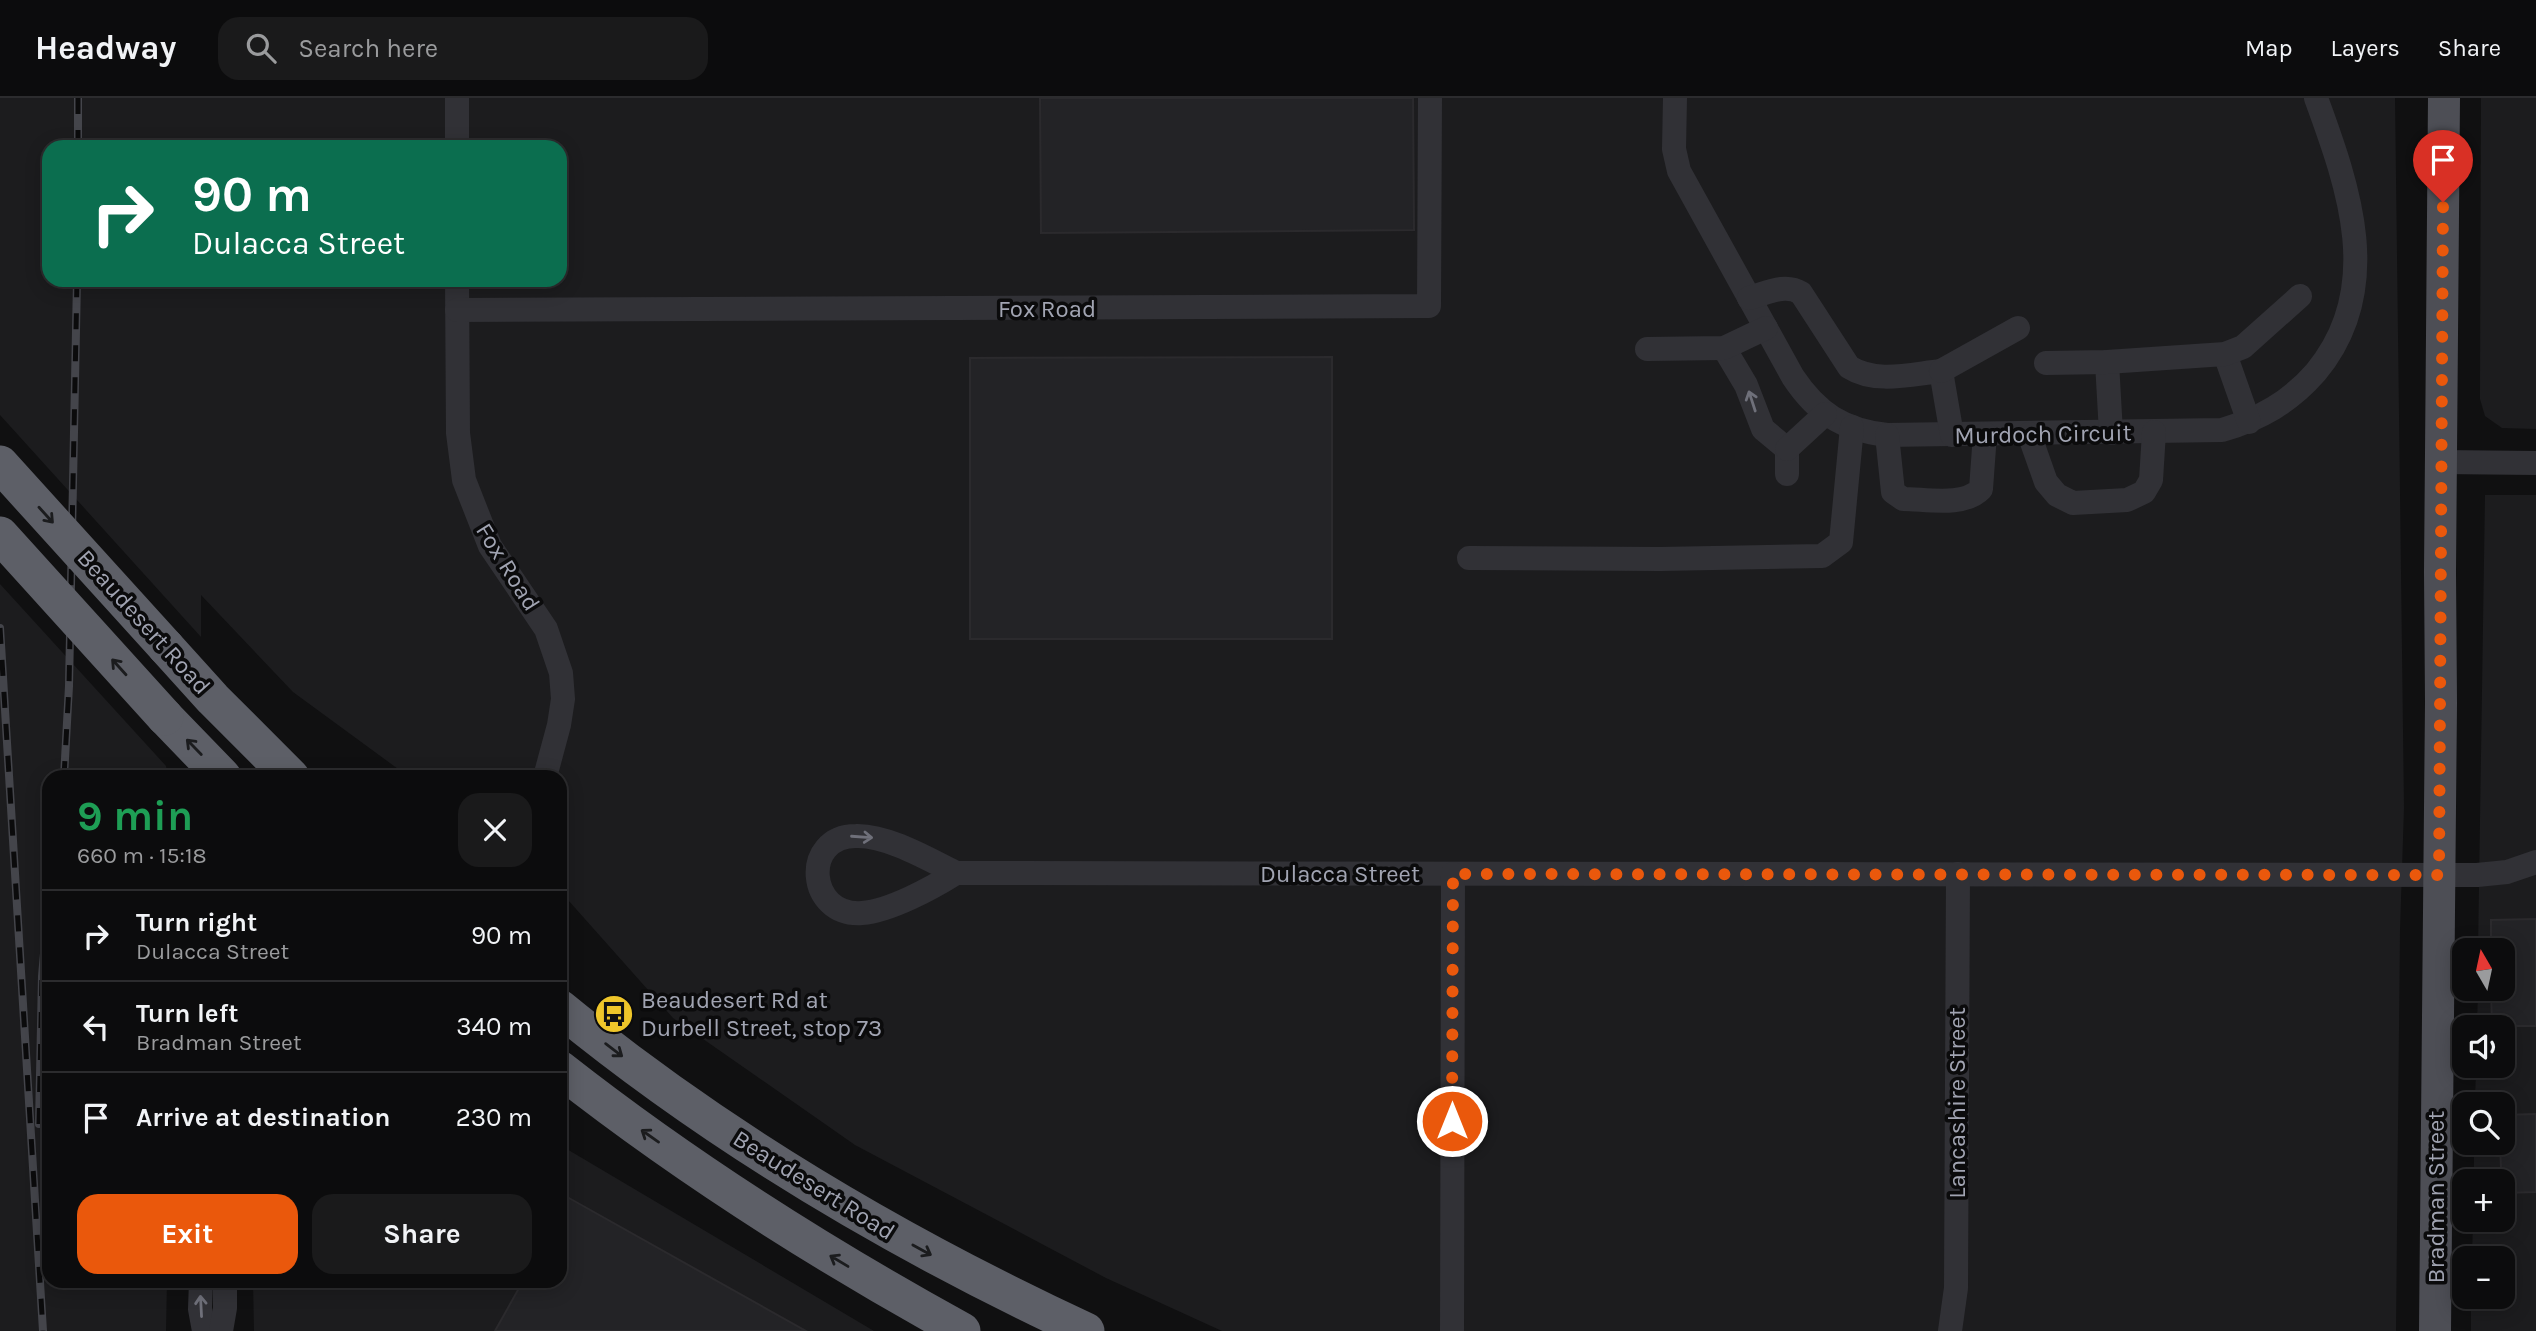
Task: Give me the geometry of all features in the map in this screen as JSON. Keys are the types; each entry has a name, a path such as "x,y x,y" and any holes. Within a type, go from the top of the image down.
{"highway":[{"name":"Beaudesert Road","path":"0,464 221,707 285,770"},
{"name":"Beaudesert Road","path":"0,535 216,770"},
{"name":"Beaudesert Road","path":"567,1013 664,1087 802,1180 948,1264 1087,1331"},
{"name":"Beaudesert Road","path":"567,1074 626,1120 778,1223 894,1294 962,1331"}],"main road":[{"name":"Bradman Street","path":"2435,1331 2444,98"}],"street":[{"path":"457,98 457,140"},
{"name":"Fox Road","path":"457,310 1429,306 1430,98"},
{"name":"Murdoch Circuit","path":"1675,98 1674,149 1679,171 1799,386 1825,414 1852,427 1887,436 2222,430 2249,422 2288,399 2306,384 2337,341 2348,318 2354,294 2356,244 2353,222 2316,98"},
{"name":"Fox Road","path":"457,287 458,433 464,480 491,546 547,629 561,673 563,699 547,770"},
{"path":"1749,298 1783,288 1801,293 1849,367 1872,377 1941,371 2018,328"},
{"path":"2046,363 2225,354 2243,347 2300,296"},
{"path":"1647,349 1724,348 1766,328"},
{"path":"1724,348 1751,394 1763,429 1787,449"},
{"path":"2225,354 2249,422"},
{"path":"2107,362 2111,433"},
{"path":"1941,371 1952,435"},
{"path":"1787,474 1787,449 1825,414"},
{"path":"1469,558 1822,556 1840,542 1852,427"},
{"path":"2029,434 2046,482 2057,495 2073,503 2127,500 2144,492 2151,480 2154,432"},
{"path":"1887,436 1893,492 1897,497 1966,499 1981,489 1985,434"},
{"path":"2441,462 2536,463"},
{"name":"Dulacca Street","path":"956,873 926,891 873,911 855,913 839,910 824,897 818,866 829,844 855,835 876,838 956,873 2439,875 2493,874 2536,862"},
{"path":"1452,1331 1453,874"},
{"name":"Lancashire Street","path":"1950,1331 1956,1288 1958,874"},
{"path":"201,1288 200,1309 204,1331"},
{"path":"220,1331 225,1308 225,1288"}],"shaded area":[{"path":"0,98 2395,98 2404,808 2400,930 2396,1331 1222,1331 1106,1278 855,1145 673,1018 567,899 567,770 399,770 293,692 201,595 201,637 0,415"},
{"path":"2481,98 2536,98 2536,429 2502,428 2485,416 2480,399"},
{"path":"2485,495 2536,495 2536,1331 2471,1331 2471,1309 2515,1309 2515,1246 2472,1246 2473,1232 2515,1232 2515,1169 2474,1169 2474,1155 2515,1155 2515,1092 2475,1092 2476,1078 2515,1078 2515,1015 2477,1015 2478,1001 2515,1001 2515,938 2478,938"},
{"path":"0,584 166,766 167,770 42,770 42,1288 167,1288 166,1331 0,1331"},
{"path":"567,1149 874,1331 254,1331 253,1288 567,1288"}],"building":[{"path":"1040,98 1413,98 1414,230 1041,233"},
{"path":"1332,357 1332,639 970,639 970,358"},
{"path":"2536,919 2536,1026 2515,1026 2515,1015 2492,1015 2491,1001 2515,1001 2515,938 2491,938 2491,920"},
{"path":"2536,1114 2536,1192 2515,1193 2515,1169 2501,1169 2500,1155 2515,1155 2515,1115"},
{"path":"567,1197 806,1331 495,1331 519,1288 567,1288"}],"railway":[{"path":"78,98 78,140"},
{"path":"64,770 69,686 77,287"},
{"path":"0,628 43,1331"},
{"path":"39,1124 42,976"}],"place":[{"name":"Beaudesert Rd at Durbell Street, stop 73","path":"614,1014"}],"route":[{"path":"1452,1121 1453,874 2439,875 2443,202"}]}
